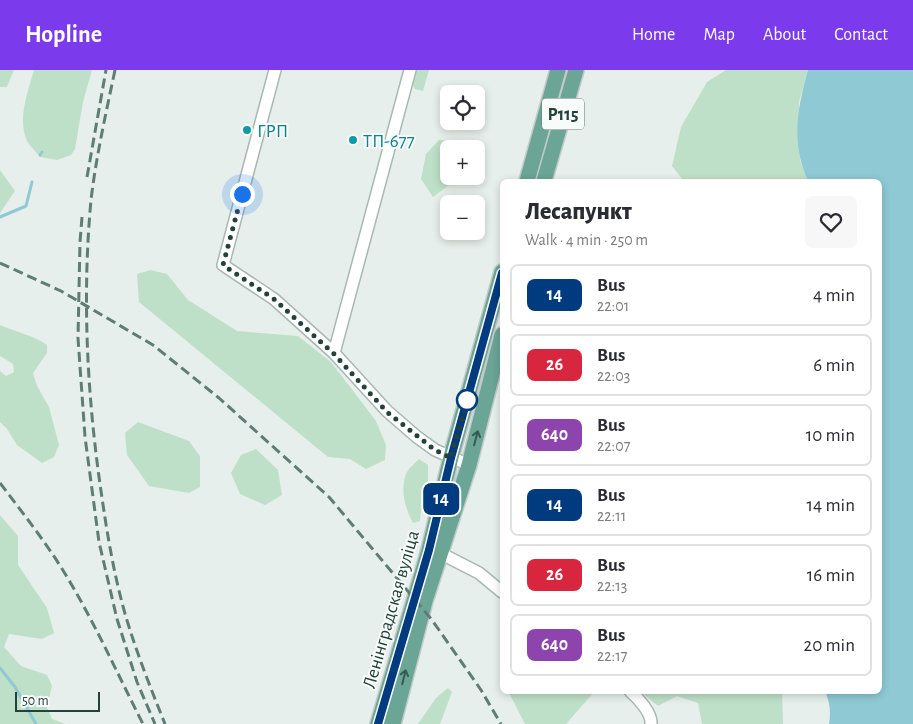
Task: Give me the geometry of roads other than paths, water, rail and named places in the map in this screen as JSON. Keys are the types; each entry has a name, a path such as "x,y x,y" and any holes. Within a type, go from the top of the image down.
{"main road":[{"name":"Р115","path":"527,179 558,70"},
{"name":"Р115","path":"545,179 576,70"},
{"name":"Ленінградская вуліца","path":"378,724 429,550 451,458 498,307 500,290"},
{"name":"Ленінградская вуліца","path":"392,724 440,553 469,465 500,343"}],"street":[{"path":"275,70 223,265 274,299 334,354 387,412 435,450 469,465"},
{"path":"334,354 410,70"},
{"path":"534,152 551,157"},
{"path":"440,553 478,573 500,590"},
{"path":"633,694 646,710 651,724"}],"water":[{"path":"808,70 913,70 913,724 829,724 830,708 826,694 882,694 882,179 807,179 799,153 798,126 801,98"}],"waterway":[{"path":"0,217 26,206 32,182"},
{"path":"0,668 15,687 36,724"}],"railway":[{"path":"87,177 106,70"},
{"path":"115,70 98,151 91,200 87,273 89,382 101,491 108,539 118,586 135,644 165,724"},
{"path":"82,217 78,338 85,437 99,542 117,619 137,682 155,724"},
{"path":"0,263 61,291 153,345 219,398 329,497 432,620 481,690 501,724"},
{"path":"0,483 64,572 95,628 143,724"}],"place":[{"name":"ГРП","path":"247,130"},
{"name":"ТП-677","path":"353,140"}]}
